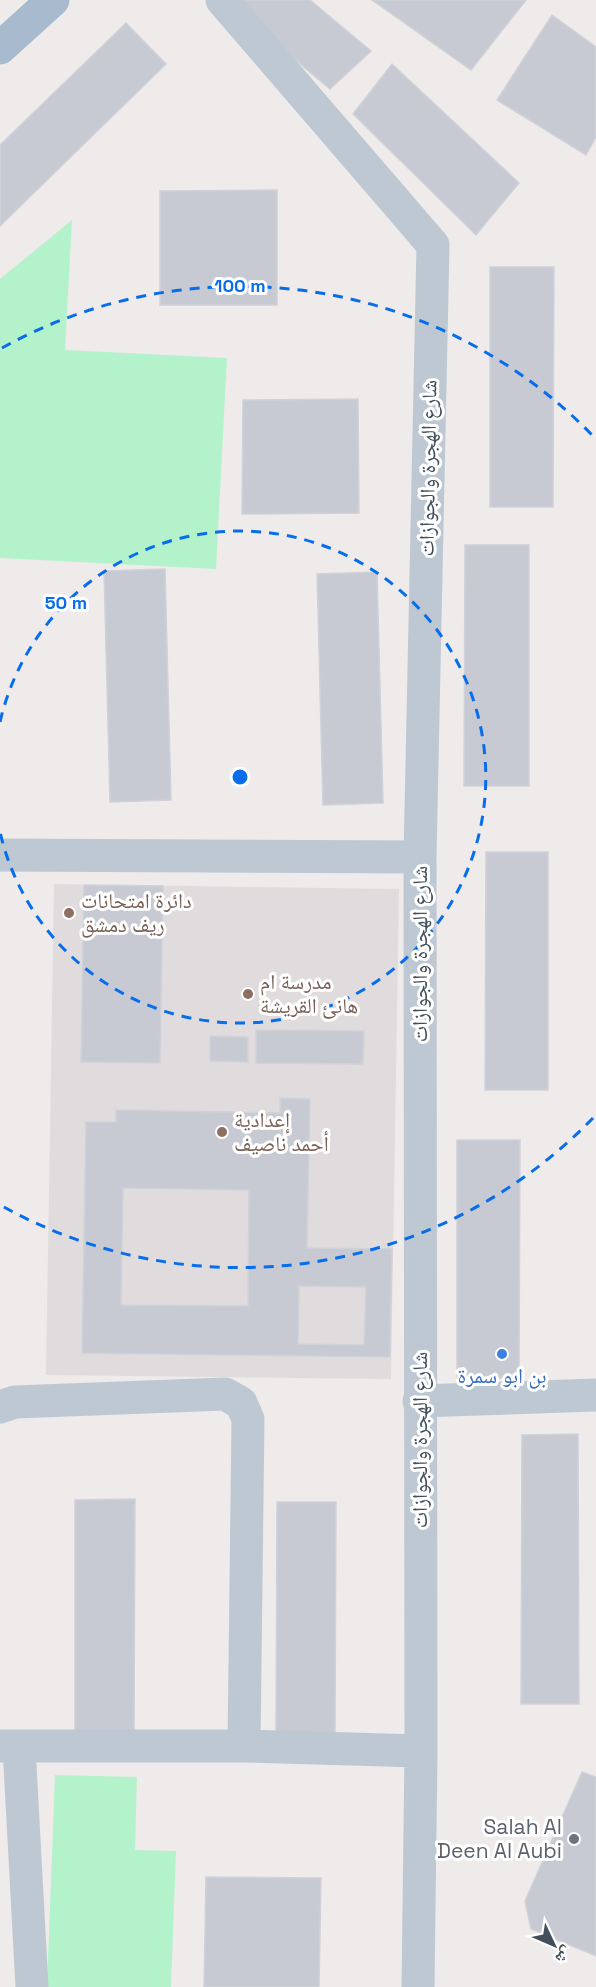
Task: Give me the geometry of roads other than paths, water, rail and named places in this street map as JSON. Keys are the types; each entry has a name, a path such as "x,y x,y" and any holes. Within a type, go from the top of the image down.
{"main road":[{"path":"0,48 53,0"}],"street":[{"name":"شارع الهجرة والجوازات","path":"222,0 433,245 420,857 421,1751 418,1987"},
{"path":"0,855 420,857"},
{"path":"0,1407 15,1402 225,1394 241,1403 248,1419 244,1746"},
{"path":"419,1401 596,1395"},
{"path":"32,1987 9,1746 244,1746 421,1751"}],"place":[{"name":"دائرة امتحانات ريف دمشق","path":"69,913"},
{"name":"مدرسة ام هانئ القريشة","path":"248,994"},
{"name":"إعدادية أحمد ناصيف","path":"222,1132"},
{"name":"بن ابو سمرة","path":"502,1354"},
{"name":"Salah Al Deen Al Aubi","path":"574,1839"}]}
